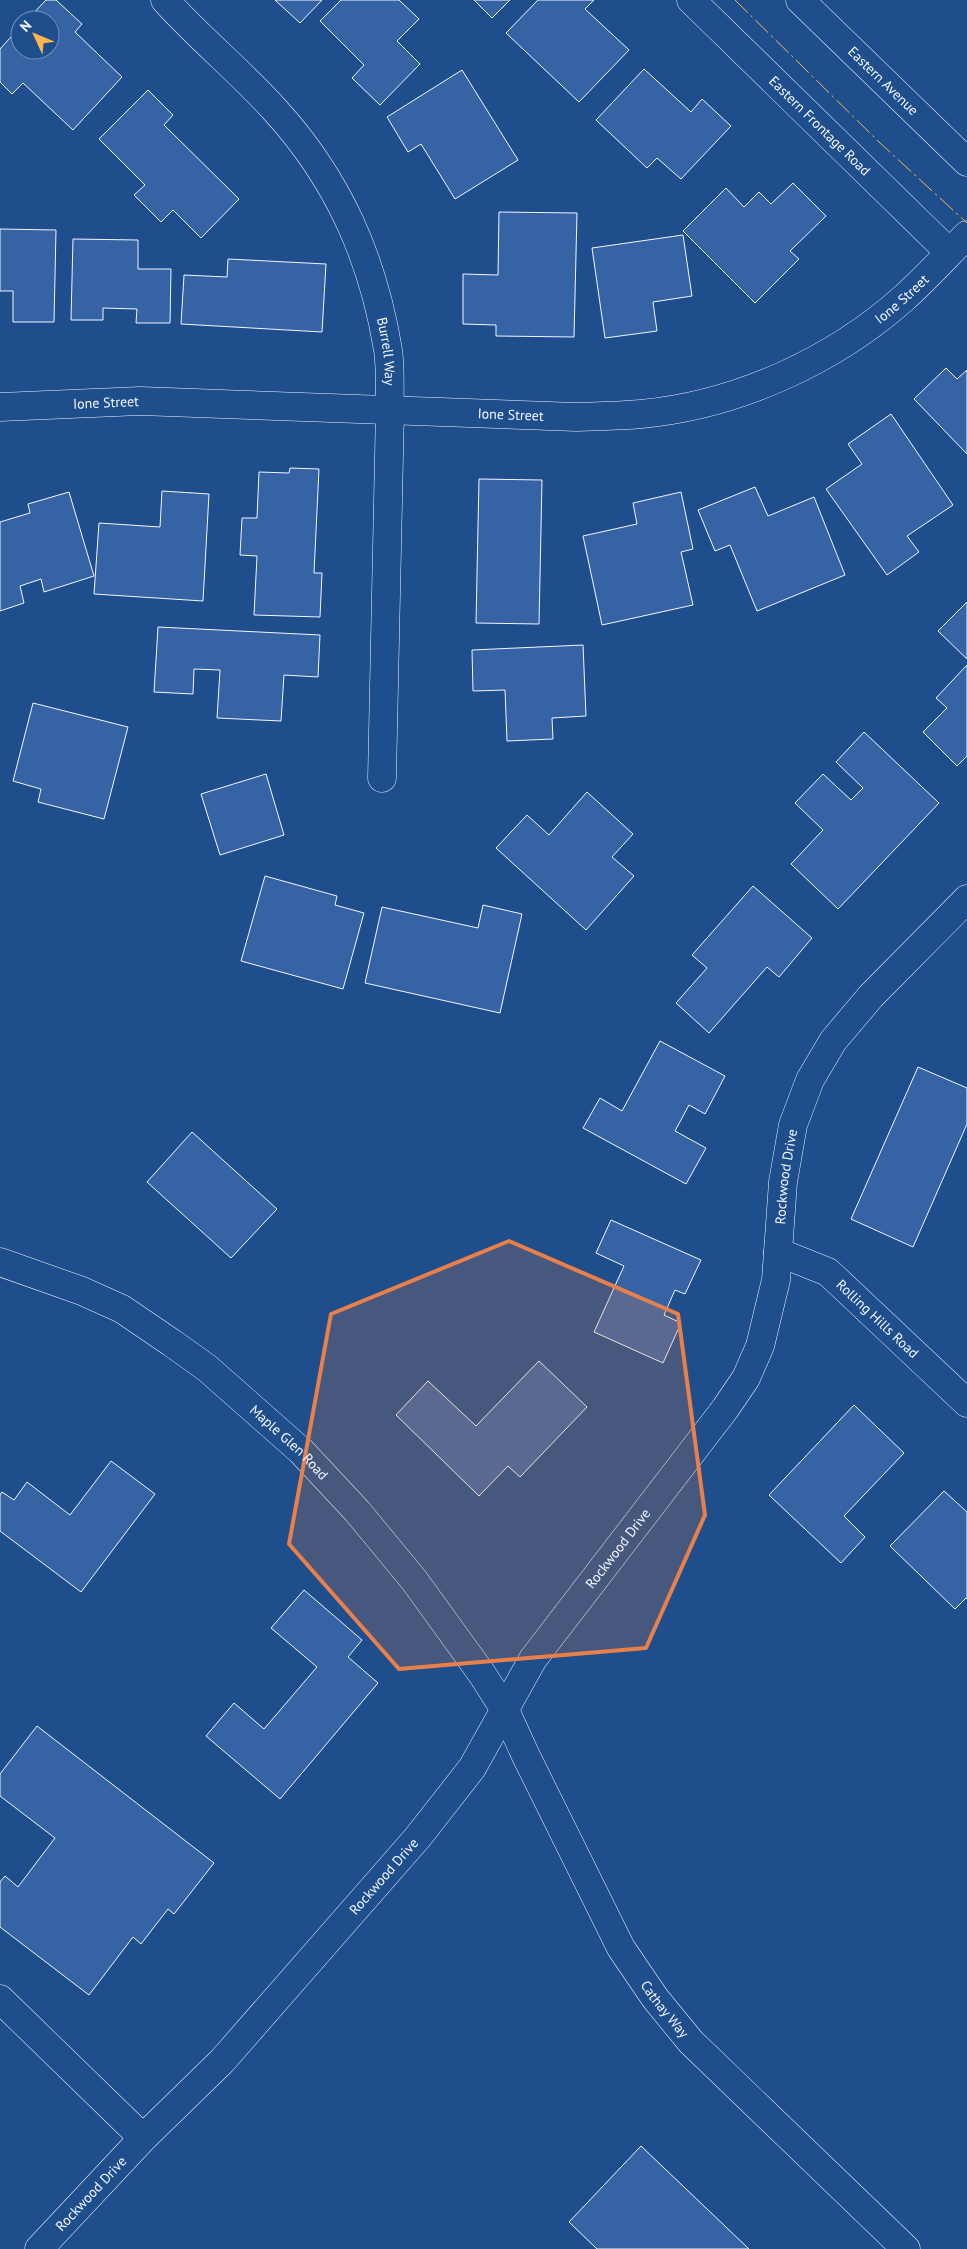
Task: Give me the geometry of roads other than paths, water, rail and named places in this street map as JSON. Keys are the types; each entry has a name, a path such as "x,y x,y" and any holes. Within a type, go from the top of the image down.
{"street":[{"name":"Burrell Way","path":"165,0 275,109 294,132 328,180 356,232 375,288 388,352 390,410 382,778"},
{"name":"Eastern Frontage Road","path":"691,0 958,243"},
{"name":"Eastern Avenue","path":"800,0 967,162"},
{"name":"Ione Street","path":"0,407 140,401 576,417 642,414 705,403 767,383 826,354 854,337 905,297 958,243"},
{"name":"Rockwood Drive","path":"40,2249 143,2138 222,2061 418,1837 472,1768 533,1659 746,1378 760,1346 776,1280 783,1182 793,1126 810,1080 833,1041 871,996 967,899"},
{"name":"Rolling Hills Road","path":"778,1252 828,1272 967,1403"},
{"name":"Maple Glen Road","path":"0,1262 82,1291 122,1309 206,1368 301,1451 357,1511 414,1580 482,1674 505,1710"},
{"name":"Cathay Way","path":"505,1710 621,1948 655,1998 691,2042 906,2249"},
{"path":"0,1999 143,2138"}]}
